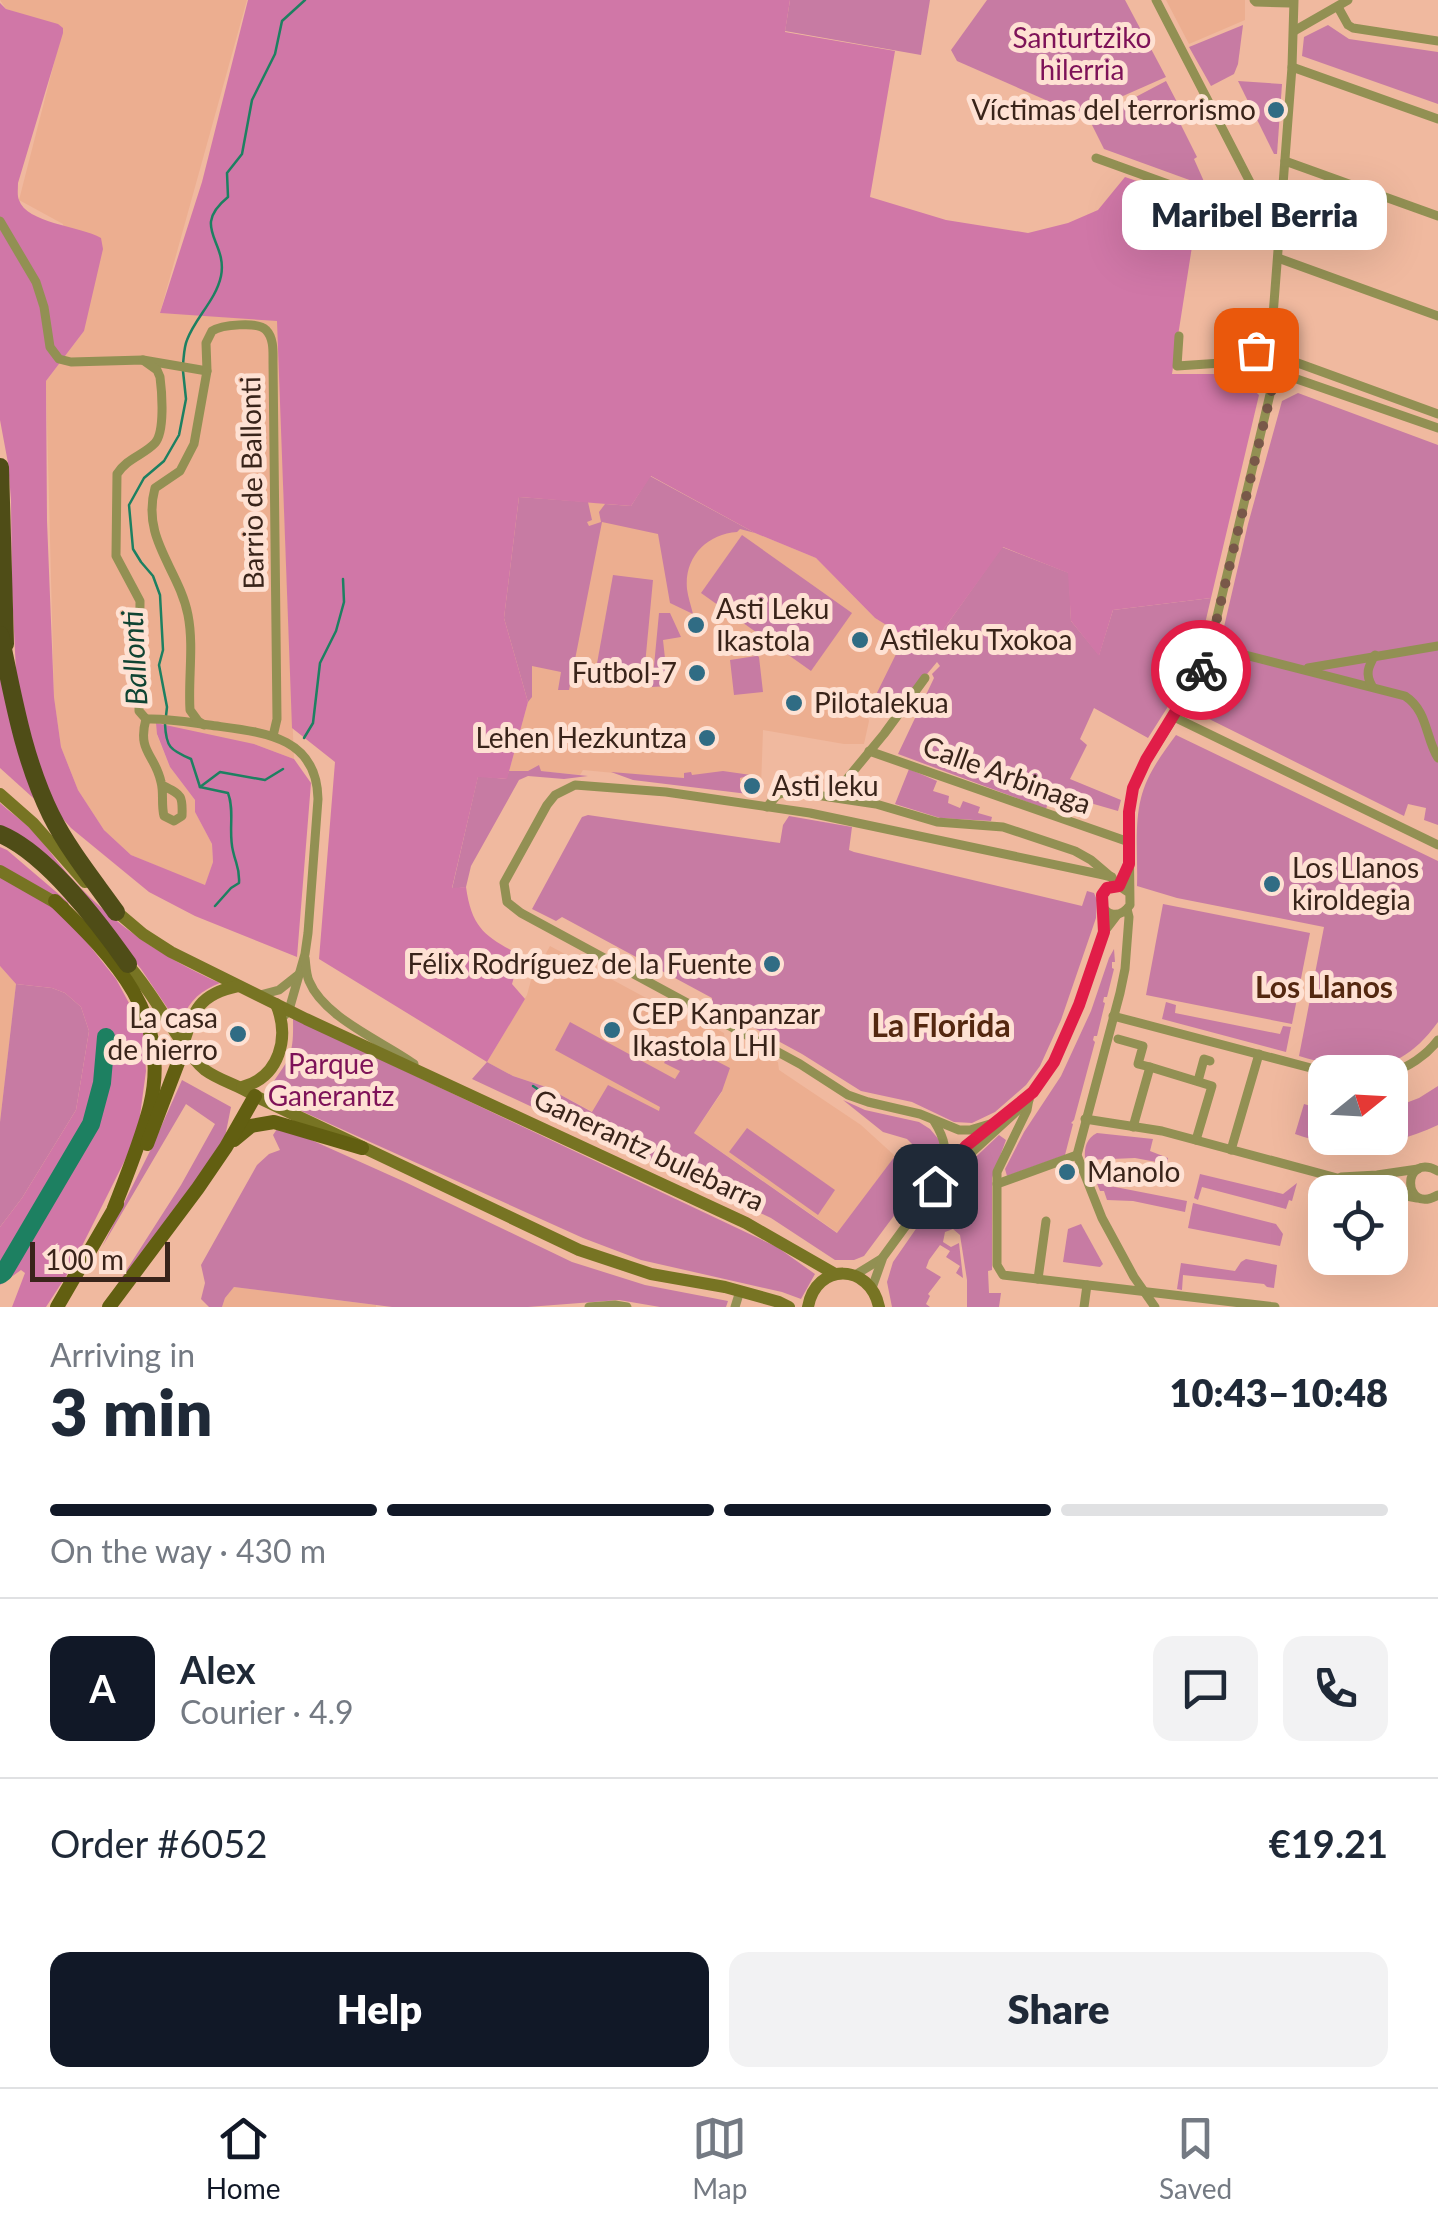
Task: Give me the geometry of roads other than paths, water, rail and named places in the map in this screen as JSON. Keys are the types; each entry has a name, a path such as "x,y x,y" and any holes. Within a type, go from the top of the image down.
{"highway":[{"path":"0,467 6,664"},
{"path":"0,634 23,743 38,786 59,829 116,912"},
{"path":"0,834 24,848 59,880 128,964"}],"main road":[{"path":"54,901 121,971 136,994 154,1043 151,1103 114,1208"},
{"path":"58,1307 130,1183 184,1046"},
{"path":"109,1307 226,1147 255,1096"},
{"path":"226,1147 251,1126 274,1122 362,1148"}],"street":[{"path":"1156,0 1251,184 1255,212"},
{"path":"1254,0 1293,2 1292,67 1271,342"},
{"path":"1294,31 1345,2 1348,24 1353,28 1438,41"},
{"path":"1292,67 1438,119"},
{"path":"1096,158 1255,212 1268,220 1281,221"},
{"path":"1285,161 1438,216"},
{"path":"1255,212 1256,208 1283,198"},
{"path":"0,221 36,282 50,347 59,359 143,360 157,370 161,384 160,435 120,469 116,482 116,556 139,598 138,710 146,718 273,736 293,746 307,760 318,786 304,954 300,973 282,1011 280,1051 255,1096"},
{"path":"1278,258 1438,316"},
{"name":"Barrio de Ballonti","path":"190,702 188,617 152,528 153,494 155,488 180,471 194,444 206,371 206,343 212,331 224,325 260,326 273,345 274,362 277,720 273,736"},
{"path":"1179,336 1177,366 1251,361"},
{"path":"1271,342 1284,345 1295,362 1291,377 1272,386 1254,375 1251,361 1260,346 1271,342"},
{"name":"Barrio de Ballonti","path":"143,360 206,371"},
{"path":"1295,362 1438,414"},
{"path":"161,384 170,374 185,368"},
{"path":"1291,377 1438,428"},
{"path":"1102,895 1107,888 1118,885 1129,864 1133,788 1146,760 1179,719 1182,704 1210,646 1272,386"},
{"path":"1210,646 1405,696 1414,701 1424,718 1438,758"},
{"path":"1301,669 1438,646"},
{"path":"1372,686 1368,668 1376,656"},
{"path":"840,798 846,780 925,678"},
{"path":"176,720 184,715 190,702"},
{"path":"190,702 194,716 204,725"},
{"path":"146,718 143,745 162,785"},
{"path":"1179,719 1438,844"},
{"name":"Calle Arbinaga","path":"869,751 1129,842"},
{"path":"992,1128 960,1130 848,1094 542,924 507,902 504,883 546,805 555,794 575,785 666,792 838,818 1068,867 1118,885"},
{"path":"767,807 786,791 840,798 882,805 938,822 1003,827 1075,851 1091,860 1130,901 1104,932"},
{"path":"0,794 33,823 116,912 171,952 282,1011"},
{"path":"0,871 82,920 128,964 204,1069 242,1086 266,1075"},
{"path":"872,1288 883,1258 936,1182 966,1146 1031,1096 1054,1062 1104,932 1102,895 1087,873"},
{"path":"1104,910 1121,913"},
{"path":"1121,913 1128,933 1125,969 1077,1155 1102,1218 1156,1307"},
{"path":"304,954 308,980 319,997 345,1020 433,1076"},
{"path":"258,996 290,984 300,973"},
{"path":"184,1046 199,1005 215,992 238,986"},
{"name":"Ganerantz bulebarra","path":"282,1011 433,1076 746,1223 835,1274"},
{"path":"1114,1016 1308,1067"},
{"path":"1118,1039 1143,1046 1138,1064 1212,1086 1196,1140"},
{"path":"1408,1067 1438,1040"},
{"path":"1231,1150 1259,1054"},
{"path":"1198,1082 1204,1059 1210,1061"},
{"path":"1132,1127 1150,1067"},
{"path":"242,1086 398,1166 580,1250 651,1274 740,1291 790,1307"},
{"path":"1031,1096 997,1172 999,1269 1005,1275 1275,1307"},
{"path":"1085,1119 1162,1131 1322,1175"},
{"path":"934,1122 946,1147 936,1182"},
{"path":"936,1182 959,1166 992,1128"},
{"path":"959,1166 966,1146 960,1130"},
{"path":"944,1138 966,1146"},
{"path":"997,1184 1077,1155"},
{"path":"1438,1161 1411,1177 1410,1188 1438,1208"},
{"path":"1377,1175 1428,1169"},
{"path":"1408,1197 1423,1200 1438,1196"},
{"path":"1038,1279 1046,1221"},
{"path":"855,1276 883,1258"},
{"path":"808,1307 810,1294 817,1285 835,1274 855,1276 872,1288 879,1307"},
{"path":"1084,1307 1087,1285"},
{"path":"734,1307 740,1291"},
{"path":"589,1307 627,1307"}],"waterway":[{"name":"Ballonti","path":"183,364 187,340 221,276 220,253 211,226 217,208 228,197 227,173 242,154 252,100 275,54 282,21 305,0"},
{"name":"Ballonti","path":"166,716 159,665 163,650 160,595 153,576 133,549 129,505 144,478 164,461 179,435 186,399 183,371"},
{"path":"304,738 313,723 320,663 336,631 344,602 343,579"},
{"name":"Ballonti","path":"165,724 168,743 191,759 200,787 228,793 230,800 239,883 215,906"},
{"path":"200,787 220,772 265,780 283,769"},
{"name":"Ballonti","path":"0,1275 91,1124 102,1083 106,1037"},
{"path":"533,1086 591,1125 643,1153 641,1158"}],"place":[{"name":"Víctimas del terrorismo","path":"1276,110"},
{"name":"Maribel Berria","path":"1256,350"},
{"name":"Asti Leku Ikastola","path":"696,625"},
{"name":"Astileku Txokoa","path":"860,640"},
{"name":"Futbol-7","path":"697,673"},
{"name":"Pilotalekua","path":"794,703"},
{"name":"Lehen Hezkuntza","path":"707,738"},
{"name":"Asti leku","path":"752,786"},
{"name":"Los Llanos kiroldegia","path":"1272,884"},
{"name":"Félix Rodríguez de la Fuente","path":"772,964"},
{"name":"CEP Kanpanzar Ikastola LHI","path":"612,1030"},
{"name":"La casa de hierro","path":"238,1034"},
{"name":"Manolo","path":"1067,1172"}],"district":[{"name":"Los Llanos","path":"1324,988"},
{"name":"La Florida","path":"941,1026"}],"park label":[{"name":"Santurtziko hilerria","path":"1082,54"},
{"name":"Parque Ganerantz","path":"331,1080"}]}
